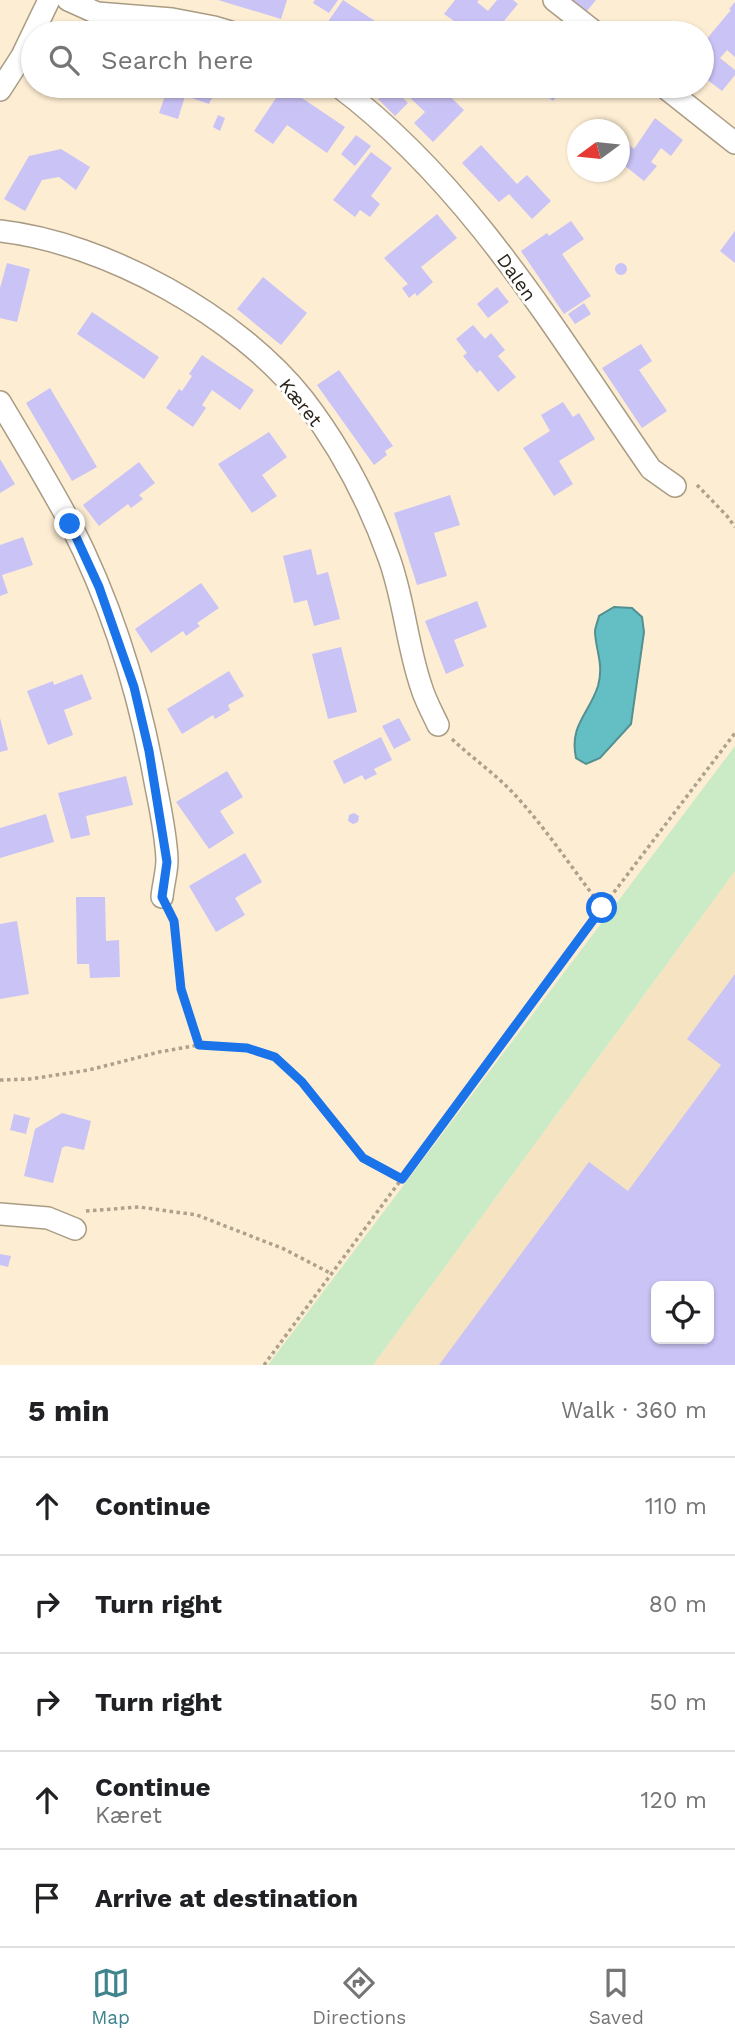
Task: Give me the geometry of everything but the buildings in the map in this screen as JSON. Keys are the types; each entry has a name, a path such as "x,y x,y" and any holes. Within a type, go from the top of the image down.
{"street":[{"path":"39,21 49,0"},
{"path":"68,0 97,13 182,21"},
{"path":"554,0 581,21"},
{"path":"0,90 21,58"},
{"name":"Dalen","path":"352,98 397,136 431,170 493,241 652,469 675,486"},
{"path":"678,98 735,143"},
{"name":"Kæret","path":"0,231 57,241 100,256 179,296 264,358 303,399 335,446 365,499 389,559 421,686 438,725"},
{"path":"0,402 70,524 99,587 130,675 149,751 167,862 162,897"},
{"path":"0,1214 48,1218 75,1229"}],"path":[{"path":"675,486 695,483 735,527"},
{"path":"438,725 515,794 544,827 602,908"},
{"path":"264,1365 735,733"},
{"path":"162,897 174,921 181,989 199,1045"},
{"path":"0,1080 30,1079 89,1070 199,1045 247,1048 275,1057 302,1082 363,1158 402,1179"},
{"path":"75,1229 86,1210 139,1208 197,1214 284,1249 332,1274"}],"shaded area":[{"path":"735,871 735,1365 373,1365"}],"green space":[{"path":"735,746 735,871 373,1365 268,1365"}],"water":[{"path":"614,607 632,608 642,617 644,632 631,724 600,758 586,764 576,758 575,737 600,678 595,632 599,616"}],"route":[{"path":"70,524 99,587 134,687 160,808 167,862 162,897 174,921 181,989 199,1045 247,1048 275,1057 302,1082 363,1158 402,1179 602,908"}]}
